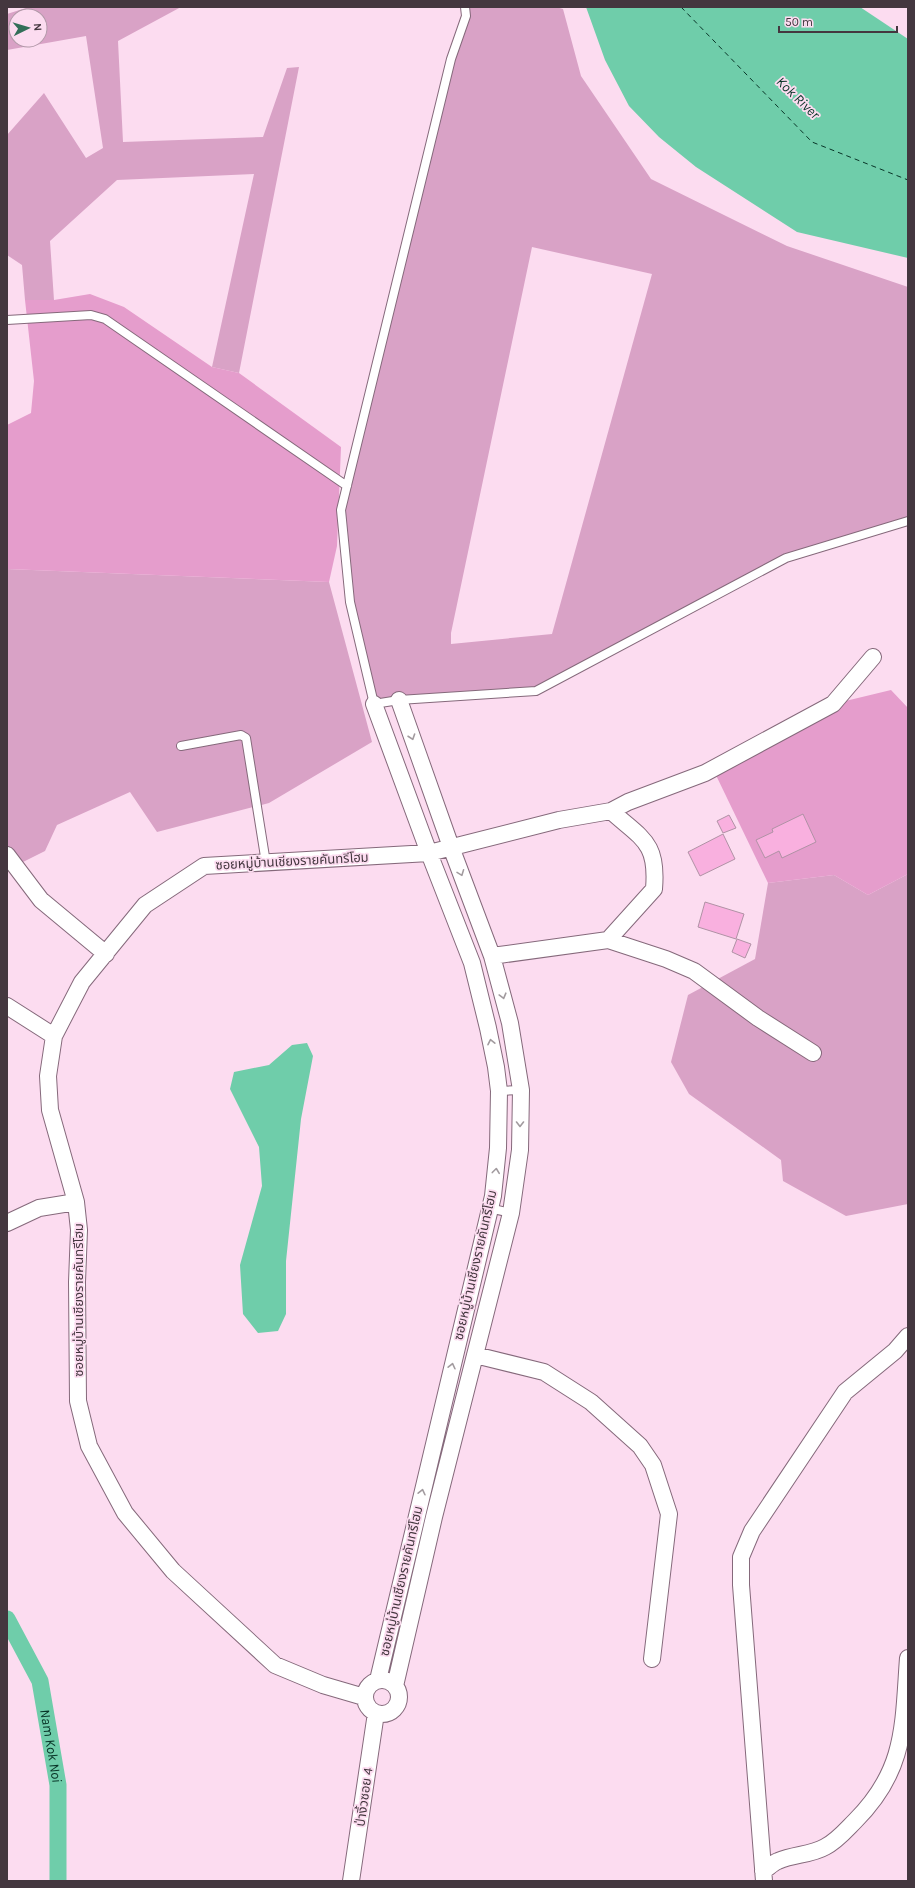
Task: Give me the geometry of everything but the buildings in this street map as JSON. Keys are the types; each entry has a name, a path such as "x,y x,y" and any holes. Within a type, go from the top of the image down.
{"street":[{"name":"ซอยหมู่บ้านเชียงรายคันทรีโฮม","path":"364,1697 323,1685 275,1665 173,1571 125,1513 89,1446 78,1400 79,1230 76,1202 50,1110 48,1076 54,1036 82,982 145,905 204,866 429,853 559,820 610,811 628,802 706,773 834,704 873,657"},
{"path":"394,1686 434,1517 511,1213 520,1150 521,1090 510,1023 482,959 451,847 400,700"},
{"name":"ซอยหมู่บ้านเชียงรายคันทรีโฮม","path":"374,704 429,853 482,959 499,1091 498,1148 493,1196 378,1680"},
{"path":"608,940 654,889 656,874 654,860 649,845 610,811"},
{"path":"7,855 41,900 106,954"},
{"path":"482,959 608,940 694,971 758,1018 813,1053"},
{"path":"7,1006 54,1036"},
{"path":"7,1223 39,1208 76,1202"},
{"path":"764,1876 741,1585 741,1557 752,1531 845,1392 895,1351 908,1336"},
{"path":"475,1355 544,1372 591,1402 640,1446 653,1464 669,1514 652,1659"},
{"path":"764,1876 778,1861 810,1853 826,1847 839,1837 875,1801 888,1779 903,1734 908,1658"},
{"path":"378,1680 390,1682 394,1686 398,1696 396,1707 385,1714 376,1713 367,1706 364,1697 368,1686 378,1680"},
{"name":"ป่างิ้วซอย 4","path":"351,1881 376,1713"}],"lane":[{"path":"465,7 466,16 451,60 341,510 350,602 374,704 400,700 536,692 786,558 908,521"},
{"path":"7,320 91,315 105,319 347,486"},
{"path":"181,746 241,735 246,738 266,863"},
{"path":"499,1091 521,1090"},
{"path":"489,1208 511,1213"},
{"path":"418,1512 434,1517"}],"shaded area":[{"path":"181,7 118,41 123,142 263,137 287,68 299,67 239,373 212,367 254,174 117,180 50,241 54,300 25,300 22,265 7,255 7,135 44,93 86,158 103,148 86,36 48,43 48,8 26,8"},
{"path":"465,7 556,7 563,9 581,76 651,179 787,246 908,287 908,521 786,558 536,691 374,704 350,602 341,510","holes":["532,247 652,274 552,634 451,644 451,633"]},
{"path":"8,14 8,48 18,48 7,50"},
{"path":"90,294 124,307 212,367 239,373 341,447 337,546 329,582 7,569 7,425 31,413 34,381 25,300 54,300"},
{"path":"7,569 329,582 372,742 269,803 157,832 130,792 57,825 45,851 7,870"},
{"path":"891,690 908,708 908,874 868,895 834,875 768,883 713,769 833,704"},
{"path":"908,874 908,1204 846,1216 783,1181 781,1160 689,1094 671,1062 688,995 755,959 768,883 834,875 868,895"}],"water":[{"name":"Kok River","path":"586,7 860,7 908,39 908,258 797,232 696,167 659,137 629,106 605,60"},
{"path":"307,1043 313,1056 301,1119 286,1261 286,1314 278,1331 258,1333 243,1314 240,1265 262,1186 259,1147 230,1089 234,1072 269,1065 292,1045"}],"waterway":[{"name":"Nam Kok Noi","path":"7,1619 40,1681 58,1785 58,1881"}],"ferry route":[{"path":"681,7 812,142 908,180"}]}
